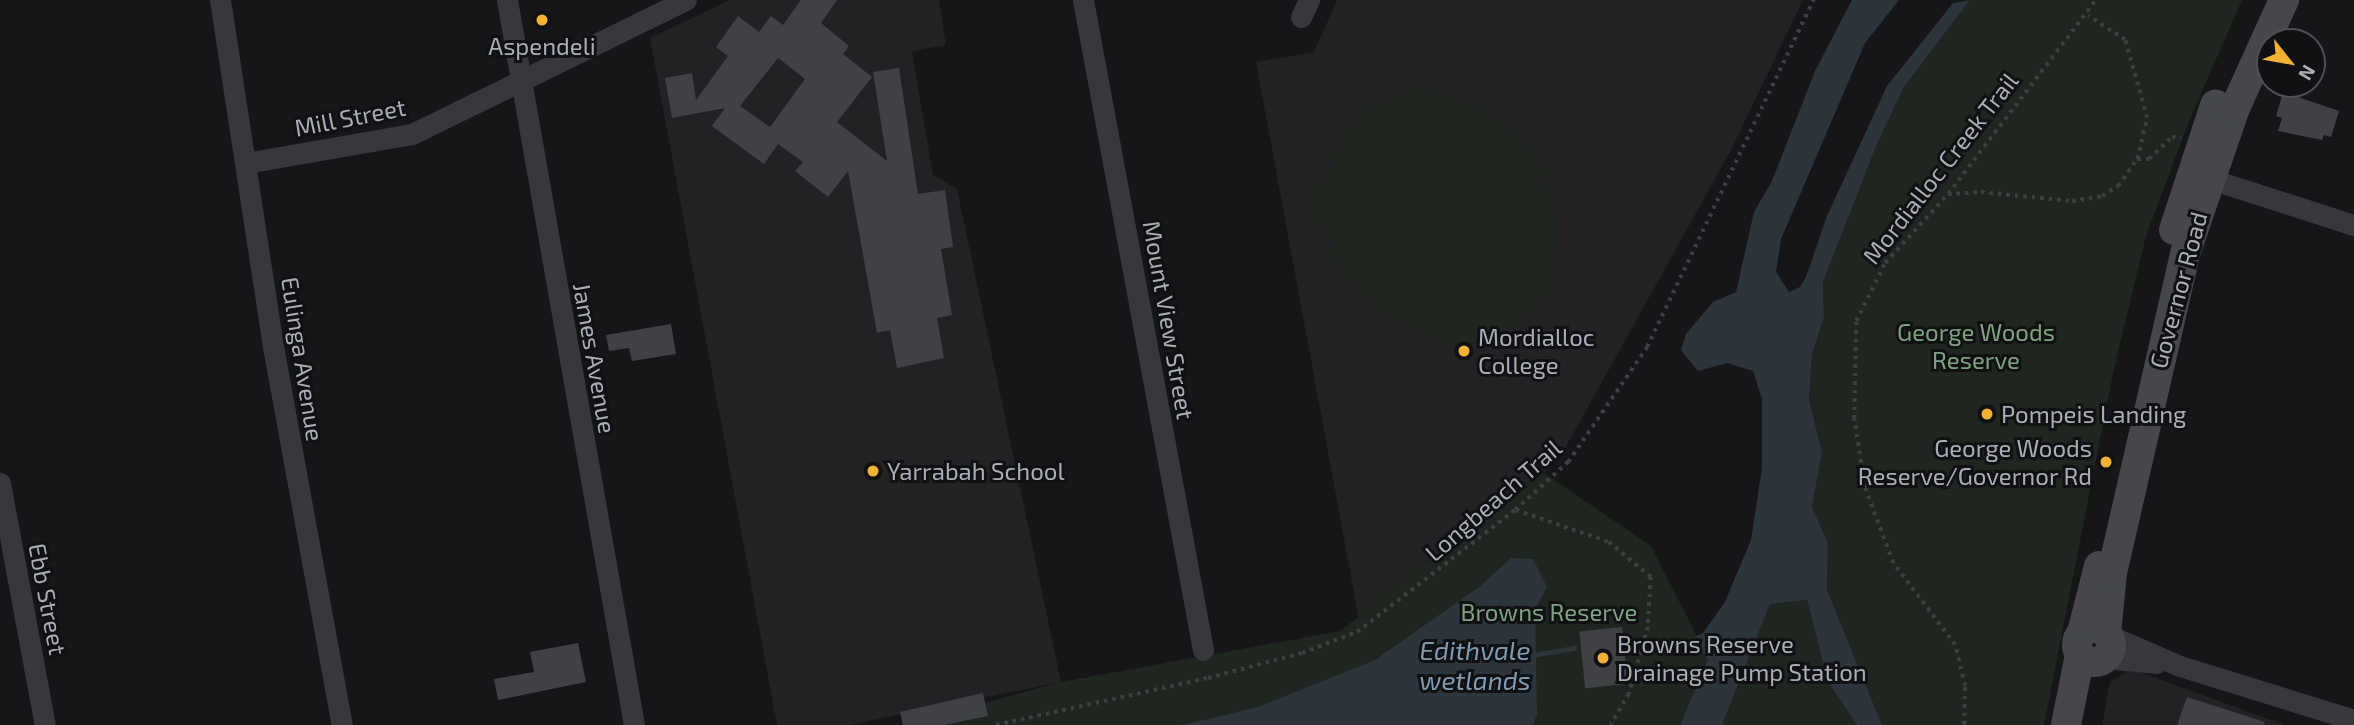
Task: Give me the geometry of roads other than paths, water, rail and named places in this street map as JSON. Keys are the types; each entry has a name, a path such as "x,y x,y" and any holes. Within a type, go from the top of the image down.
{"street":[{"name":"Eulinga Avenue","path":"220,0 274,352 342,725"},
{"name":"James Avenue","path":"507,0 518,82 635,725"},
{"name":"Mill Street","path":"246,163 412,134 686,0"},
{"name":"Mount View Street","path":"1083,0 1203,650"},
{"name":"Governor Road","path":"2081,725 2097,646 2148,325 2263,0"},
{"name":"Governor Road","path":"2200,175 2235,108 2284,0"},
{"path":"2200,175 2354,225"},
{"name":"Ebb Street","path":"0,484 3,516 45,725"},
{"name":"Governor Road","path":"2066,725 2097,646"},
{"path":"2097,646 2180,666 2354,720"}],"water":[{"path":"1852,0 1899,0 1865,43 1781,239 1776,272 1789,292 1800,287 1806,277 1827,216 1887,86 1953,3 1970,0 1904,87 1877,144 1823,282 1824,317 1812,355 1809,399 1822,452 1812,507 1828,543 1827,590 1882,725 1857,725 1828,682 1807,600 1770,604 1722,725 1680,725 1708,660 1696,643 1725,602 1751,540 1762,468 1762,399 1753,371 1727,363 1698,371 1681,350 1686,334 1713,302 1736,292 1754,212 1772,181 1815,71"},
{"name":"Edithvale wetlands","path":"1511,558 1533,559 1547,587 1535,609 1537,715 1532,725 1183,725 1258,707 1375,660 1479,587"}],"waterway":[{"path":"1688,642 1704,635"},
{"path":"1532,655 1574,648"}],"place":[{"name":"Aspendeli","path":"542,20"},
{"name":"Mordialloc College","path":"1464,351"},
{"name":"Pompeis Landing","path":"1987,414"},
{"name":"George Woods Reserve/Governor Rd","path":"2106,462"},
{"name":"Yarrabah School","path":"873,471"},
{"name":"Browns Reserve Drainage Pump Station","path":"1603,658"}],"park label":[{"name":"George Woods Reserve","path":"1976,346"},
{"name":"Browns Reserve","path":"1549,612"}]}
